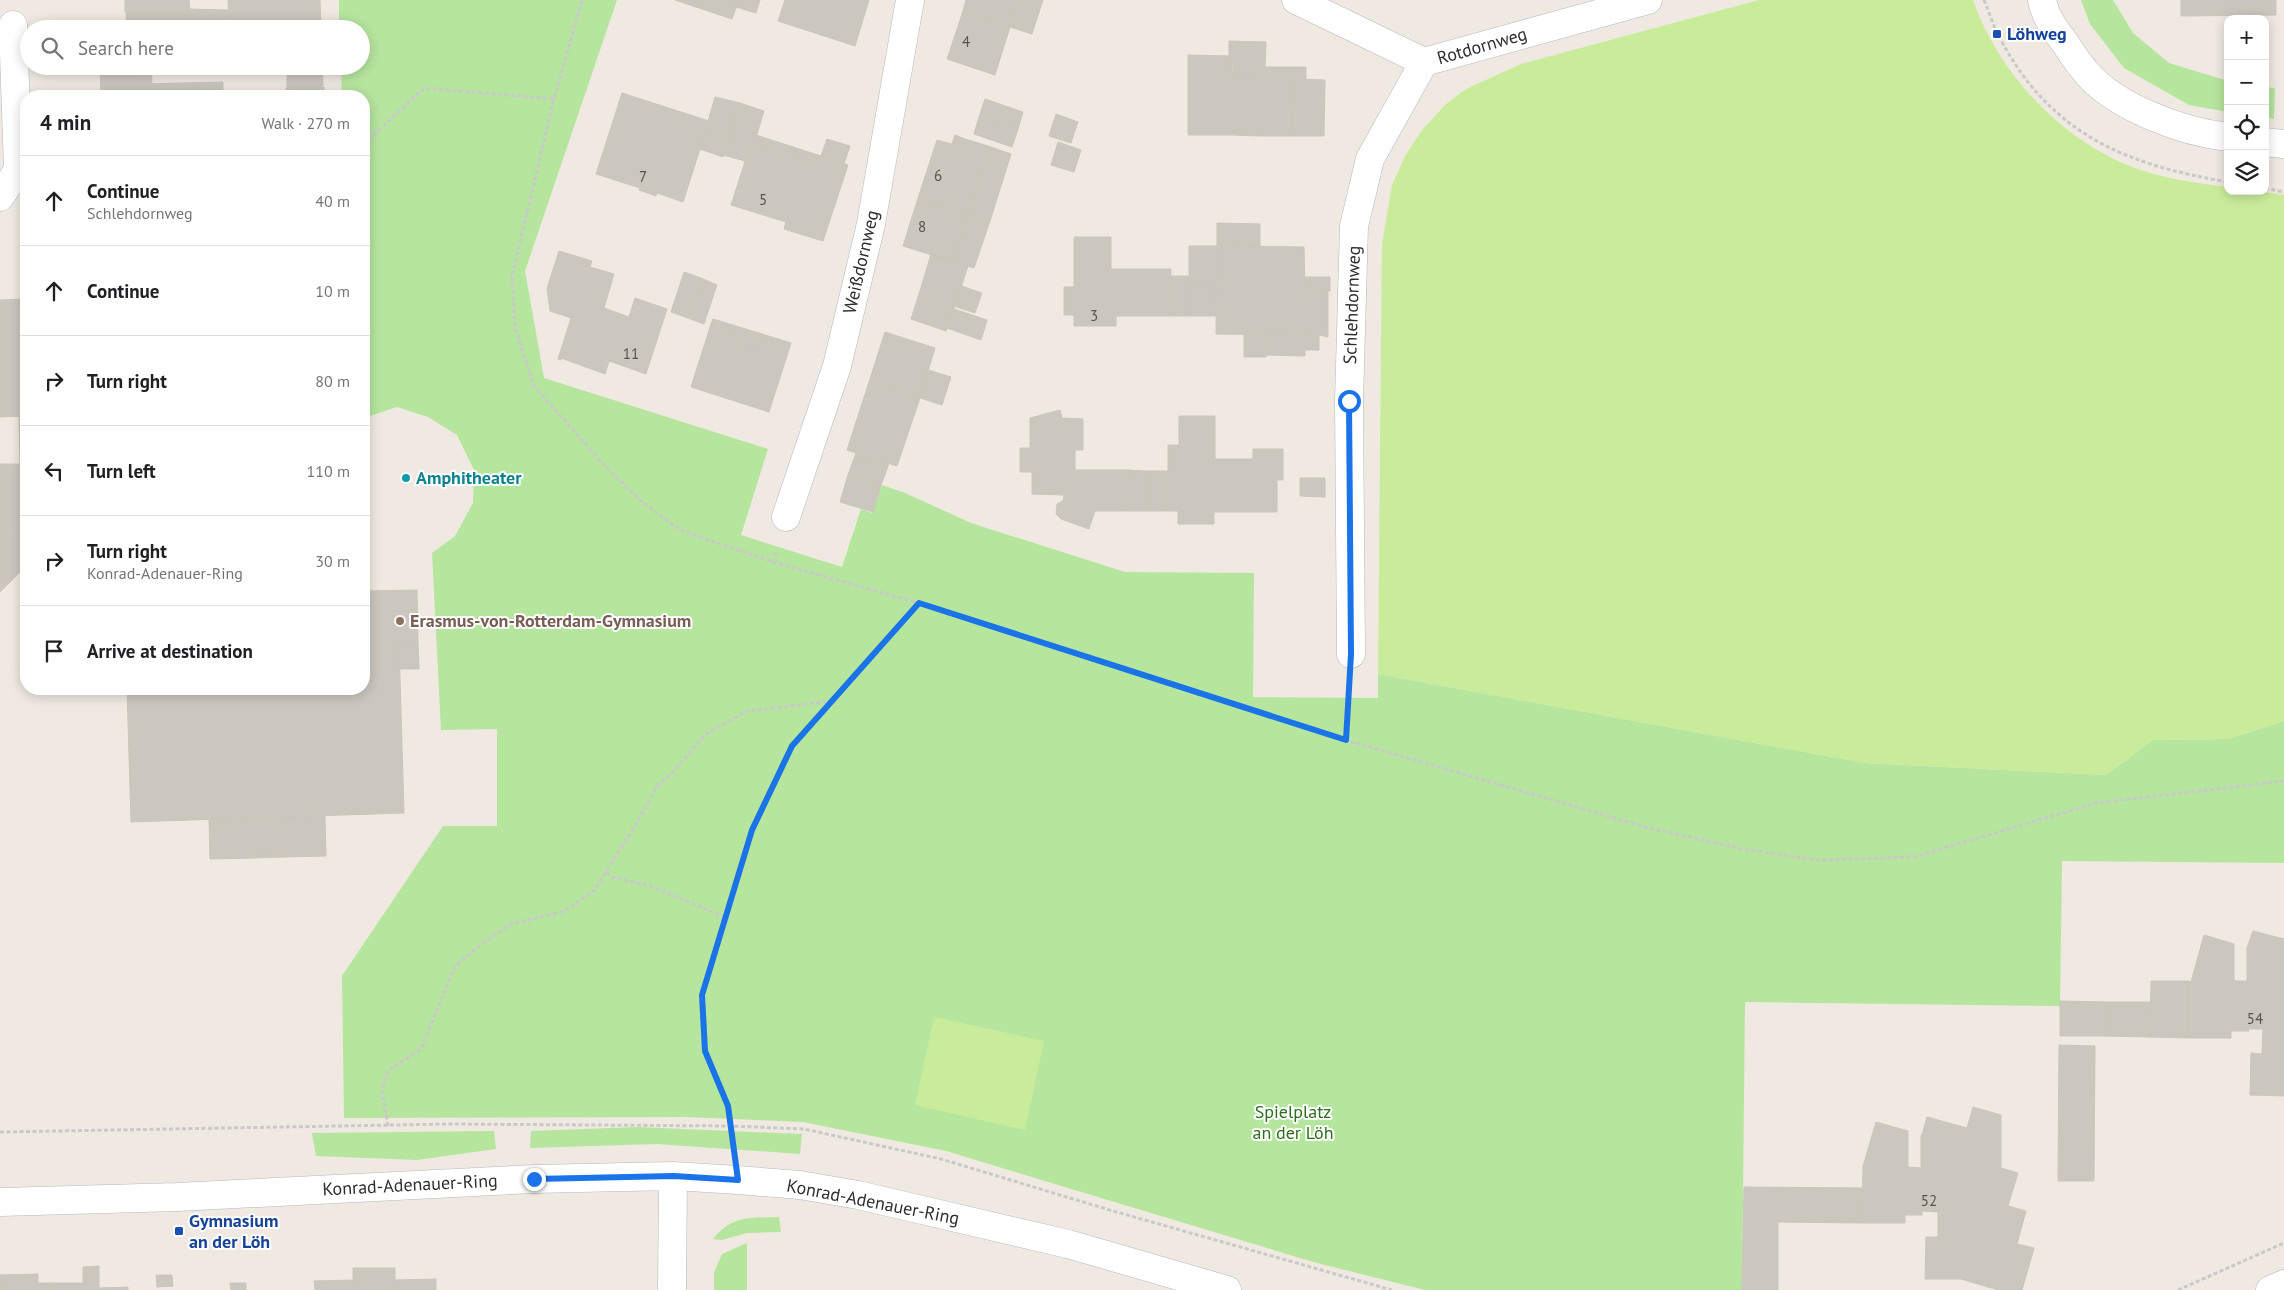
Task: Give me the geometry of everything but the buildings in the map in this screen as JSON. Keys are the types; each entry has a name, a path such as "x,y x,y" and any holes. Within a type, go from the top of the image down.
{"street":[{"name":"Weißdornweg","path":"786,517 836,366 869,234 910,0"},
{"name":"Rotdornweg","path":"1296,0 1424,62 1648,0"},
{"path":"2042,0 2045,16 2086,72 2110,92 2137,109 2171,124 2206,135 2224,137"},
{"path":"0,197 18,170 12,25"},
{"name":"Schlehdornweg","path":"1351,654 1349,401 1354,226 1370,159 1424,62"},
{"path":"2269,142 2284,144"},
{"path":"672,1290 674,1176"},
{"name":"Konrad-Adenauer-Ring","path":"0,1202 177,1197 534,1179 674,1176 738,1180 800,1186 858,1196 1068,1244 1227,1290"},
{"path":"2270,1290 2284,1284"}],"path":[{"path":"582,0 554,99 512,276 515,328 534,386 603,464 635,496 680,530 774,562 919,603 1346,740 1649,828 1743,848 1817,860 1914,857 2096,803 2284,781"},
{"path":"370,138 424,88 554,99"},
{"path":"2269,189 2284,192"},
{"path":"738,1180 728,1106 705,1051 702,995 752,830 792,746 919,603"},
{"path":"1346,740 1351,654"},
{"path":"388,1126 382,1092 385,1078 390,1070 421,1049 455,966 487,940 511,924 566,912 595,890 637,823 657,786 679,766 706,734 748,711 832,701"},
{"path":"606,871 612,877 650,886 725,917"},
{"path":"0,1132 451,1124 731,1126 804,1129 941,1159 1113,1211 1392,1290"},
{"path":"2178,1290 2284,1243"}],"green space":[{"name":"Spielplatz an der Löh","path":"339,0 617,0 525,271 544,378 768,449 741,535 842,567 861,509 872,513 882,485 905,493 971,523 1125,572 1254,573 1253,697 1378,698 1378,674 1865,763 2106,775 2153,740 2228,739 2284,721 2284,863 2062,861 2060,1006 1745,1002 1742,1290 1425,1290 1313,1262 946,1151 803,1122 686,1117 344,1118 342,976 443,826 497,826 497,729 441,730 432,553 455,536 473,503 474,470 457,435 428,417 397,407 370,416 370,90 342,90 341,75 370,75 370,20 339,20"},
{"path":"1759,0 1973,0 1984,27 2016,78 2058,122 2082,141 2108,156 2135,168 2169,178 2224,186 2224,195 2269,195 2269,193 2284,195 2284,721 2228,739 2153,740 2106,775 1865,763 1378,674 1382,244 1392,185 1405,156 1422,130 1445,105 1466,89 1521,64"},
{"path":"2081,0 2113,0 2133,33 2169,63 2224,80 2224,111 2189,105 2124,68 2090,24"},
{"path":"2269,87 2275,88 2274,119 2269,118"},
{"path":"934,1017 1044,1041 1025,1130 915,1105"},
{"path":"638,1127 802,1134 800,1154 657,1144 530,1148 531,1131"},
{"path":"494,1131 496,1149 417,1160 316,1156 312,1133"},
{"path":"779,1217 781,1232 747,1233 722,1240 713,1239 727,1226 743,1219"},
{"path":"747,1243 747,1290 714,1290 714,1273 722,1254"}],"place":[{"name":"Löhweg","path":"1997,34"},
{"name":"Amphitheater","path":"406,478"},
{"name":"Erasmus-von-Rotterdam-Gymnasium","path":"400,621"},
{"name":"Gymnasium an der Löh","path":"179,1231"}],"route":[{"path":"534,1179 674,1176 738,1180 728,1106 705,1051 702,995 752,830 792,746 919,603 1346,740 1351,654 1349,401"}]}
